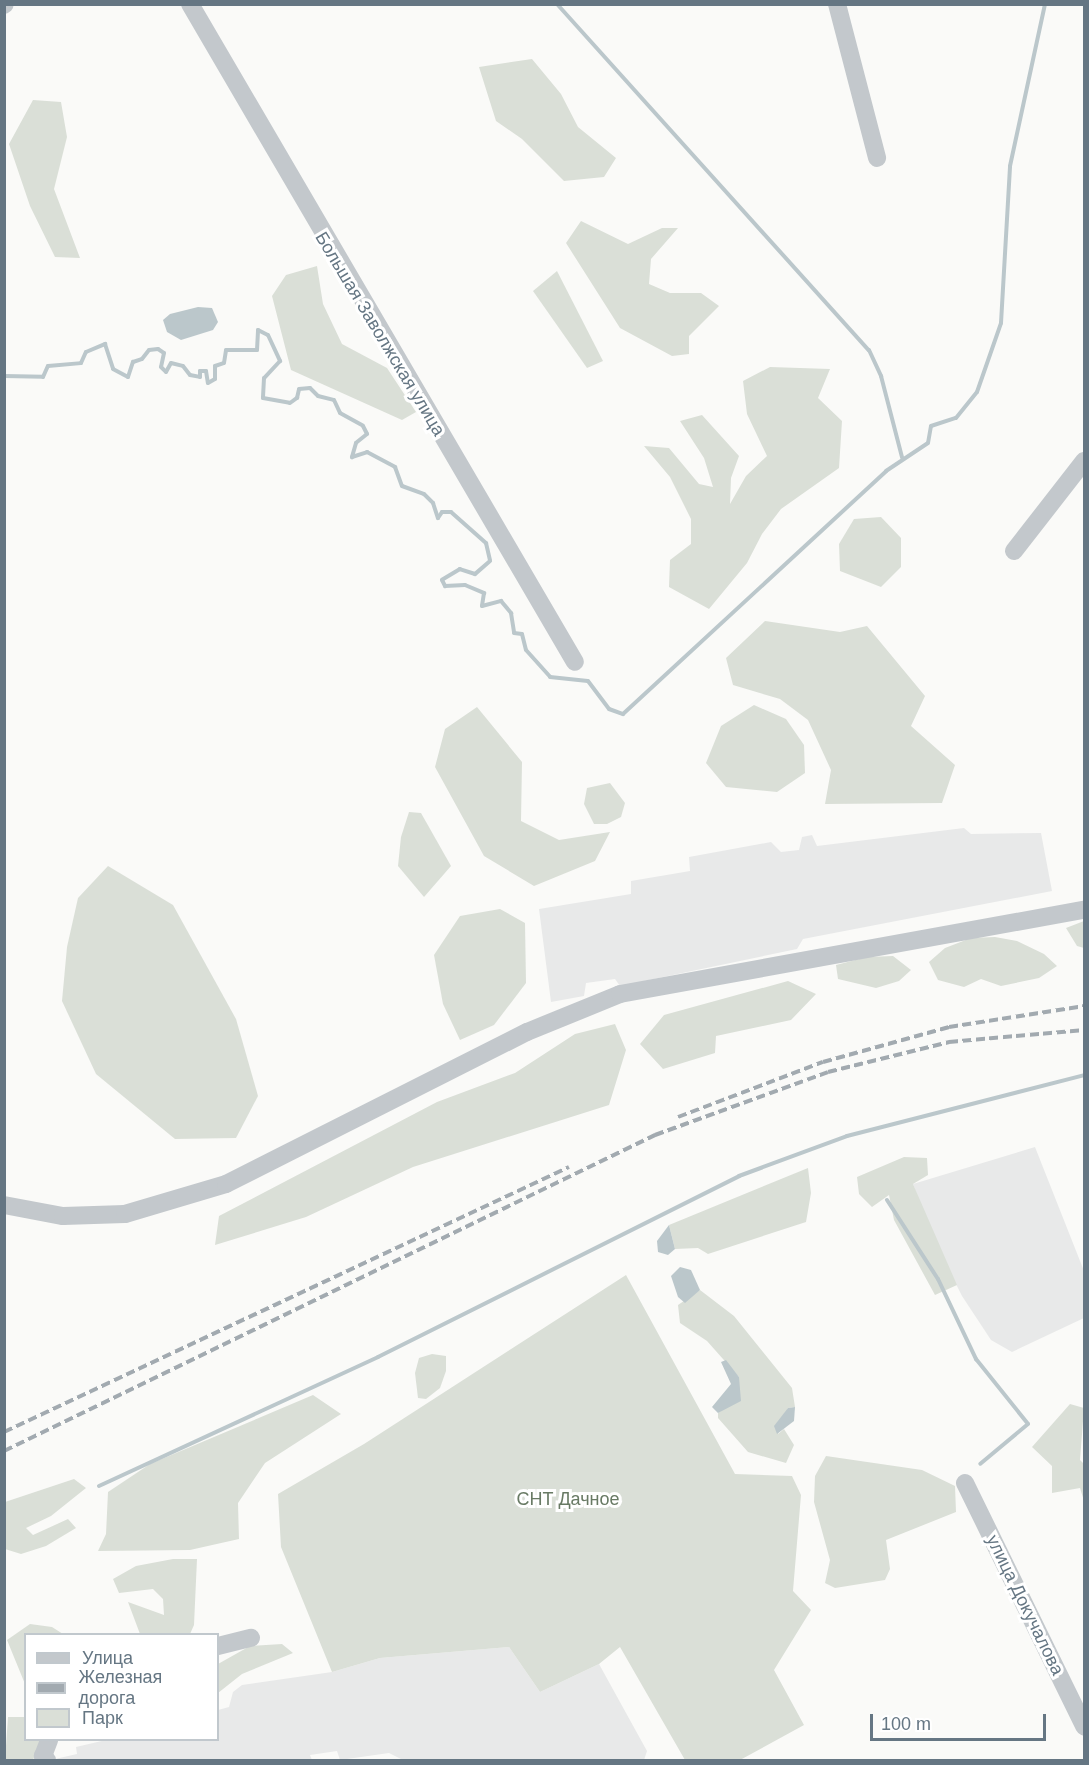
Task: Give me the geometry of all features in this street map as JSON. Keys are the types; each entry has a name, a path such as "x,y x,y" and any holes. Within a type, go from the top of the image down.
{"street":[{"name":"Большая Заволжская улица","path":"190,4 574,662"},
{"path":"837,4 877,158"},
{"path":"1014,551 1084,461"},
{"path":"4,1205 63,1216 125,1214 226,1184 527,1032 620,993 1084,910"},
{"name":"улица Докучалова","path":"965,1483 1084,1726"},
{"path":"219,1646 251,1638"},
{"path":"47,1761 43,1756 49,1741"}],"shaded area":[{"path":"198,307 212,308 218,322 213,330 181,340 167,332 163,320 170,314"},
{"path":"964,828 971,834 1041,833 1052,891 803,939 797,949 620,986 615,979 586,983 584,996 551,1002 539,909 631,894 631,881 690,871 689,857 771,842 781,852 799,850 802,837 812,835 817,846"},
{"path":"1035,1147 1084,1271 1084,1318 1012,1352 991,1340 962,1296 935,1242 913,1184"},
{"path":"669,1225 675,1249 668,1255 658,1252 657,1241"},
{"path":"680,1267 691,1270 700,1290 685,1303 678,1297 671,1276"},
{"path":"726,1360 739,1377 741,1401 718,1413 712,1407 731,1384 721,1362"},
{"path":"795,1407 794,1421 777,1434 774,1426 788,1408"},
{"path":"509,1647 540,1692 599,1664 647,1751 644,1760 403,1760 389,1753 340,1760 337,1751 310,1755 312,1760 55,1759 77,1754 76,1747 102,1741 219,1741 219,1710 229,1707 233,1692 242,1685 332,1672 380,1658"}],"green space":[{"path":"532,59 561,94 578,127 616,158 604,177 564,181 522,139 496,121 479,67"},
{"path":"33,100 61,102 67,137 54,189 80,258 55,257 30,206 9,144"},
{"path":"581,221 628,244 662,228 678,228 651,259 649,284 670,293 701,293 719,306 689,336 689,354 672,356 620,328 566,243"},
{"path":"317,266 323,304 342,344 387,368 416,412 402,420 291,370 272,296 286,275"},
{"path":"557,271 603,361 587,368 533,291"},
{"path":"770,367 830,369 818,398 842,421 839,468 781,509 762,534 747,563 709,609 669,587 670,560 691,544 691,519 670,477 644,446 669,448 699,484 713,487 704,458 680,421 702,415 739,456 731,478 730,504 746,476 767,456 747,414 743,381"},
{"path":"881,517 901,538 901,567 881,587 840,571 839,544 854,519"},
{"path":"765,621 840,632 867,626 925,696 911,726 955,765 942,803 825,804 831,770 808,720 780,699 733,685 726,658"},
{"path":"754,705 786,719 804,745 805,773 777,792 726,787 706,763 721,726"},
{"path":"477,707 522,762 521,821 559,840 610,832 595,861 534,886 484,856 435,767 445,729"},
{"path":"610,783 625,803 621,817 607,824 594,824 584,804 587,788"},
{"path":"409,812 421,813 451,866 424,897 398,866 401,837"},
{"path":"108,866 173,905 236,1019 258,1096 236,1138 175,1139 96,1074 62,1001 67,947 78,898"},
{"path":"500,909 525,923 526,983 494,1025 460,1040 443,1004 434,955 460,916"},
{"path":"1084,921 1084,948 1077,946 1066,928"},
{"path":"995,937 1017,941 1044,954 1057,966 1039,978 1001,986 981,979 964,987 938,980 929,962 945,948 971,938"},
{"path":"893,956 911,970 899,981 876,988 838,979 836,965 867,957"},
{"path":"788,981 816,994 791,1020 716,1036 715,1053 663,1069 640,1044 664,1015"},
{"path":"615,1024 626,1050 609,1105 413,1167 306,1217 215,1245 219,1216 437,1102 515,1073 575,1034"},
{"path":"904,1157 927,1158 928,1175 913,1184 957,1285 935,1295 894,1220 889,1195 872,1207 859,1194 857,1177"},
{"path":"808,1168 811,1193 806,1222 708,1254 698,1248 675,1249 669,1225"},
{"name":"СНТ Дачное","path":"626,1275 735,1474 792,1476 801,1495 793,1591 811,1610 774,1670 804,1725 740,1760 685,1760 620,1647 599,1664 540,1692 509,1647 380,1658 332,1672 281,1547 278,1494 364,1444"},
{"path":"700,1290 734,1316 792,1388 795,1407 788,1408 778,1434 784,1429 794,1445 786,1463 748,1452 718,1418 718,1413 729,1405 737,1390 739,1377 707,1341 680,1323 678,1305"},
{"path":"432,1354 446,1356 446,1371 440,1388 426,1399 418,1398 415,1373 419,1358"},
{"path":"313,1395 341,1414 265,1463 238,1503 239,1539 190,1550 98,1551 106,1534 108,1492 150,1464"},
{"path":"1070,1404 1084,1408 1080,1460 1084,1464 1084,1501 1080,1488 1052,1493 1052,1466 1032,1447"},
{"path":"826,1456 922,1470 955,1486 956,1512 886,1540 890,1569 885,1580 835,1588 825,1583 830,1560 814,1502 815,1476"},
{"path":"74,1479 86,1488 51,1516 26,1528 33,1535 68,1519 76,1528 46,1546 21,1554 5,1549 5,1502"},
{"path":"173,1559 197,1559 194,1625 190,1633 140,1633 128,1602 164,1615 163,1599 153,1589 119,1593 113,1579 136,1566"},
{"path":"30,1624 52,1627 61,1633 24,1633 24,1682 7,1640"},
{"path":"282,1644 293,1653 242,1674 219,1692 219,1663 250,1646"},
{"path":"8,1717 24,1717 24,1741 42,1741 33,1760 5,1760"}],"waterway":[{"path":"557,4 869,350 881,376 902,457"},
{"path":"4,376 43,377 48,366 81,363 86,352 105,344 113,369 128,377 133,362 142,359 149,350 158,349 164,353 161,367 166,372 171,363 183,366 190,375 200,377 200,371 206,371 208,383 215,379 215,366 224,363 226,350 257,350 258,330 268,335 280,361 264,378 263,398 290,403 297,398 299,389 310,388 318,396 334,400 340,413 363,426 367,434 356,443 352,457 367,452 395,467 402,486 424,494 433,503 438,518 442,512 451,512 486,543 490,561 475,574 460,569 442,580 445,586 465,585 484,593 482,606 501,601 511,613 514,633 522,634 526,650 550,677 588,681 609,709 623,714 886,471 928,443 931,426 956,418 977,392 1001,323 1010,166 1045,4"},
{"path":"99,1486 378,1357 739,1176 847,1136 1084,1075"},
{"path":"887,1200 938,1279 976,1359 1028,1424 980,1464"}],"railway":[{"path":"678,1117 823,1062 949,1027 1084,1006"},
{"path":"4,1451 655,1135 828,1072 949,1042 1084,1030"},
{"path":"4,1432 569,1167"}]}
